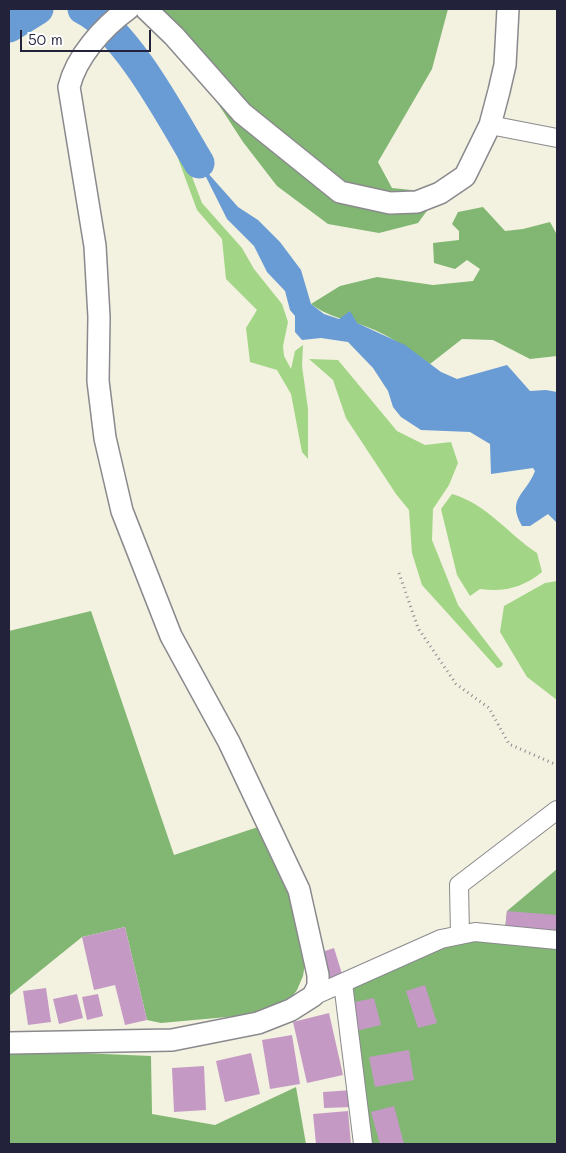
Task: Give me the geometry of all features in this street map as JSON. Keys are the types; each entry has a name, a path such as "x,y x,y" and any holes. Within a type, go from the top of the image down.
{"street":[{"path":"146,9 174,36 242,114 340,192 390,204 417,202 440,193 465,176 490,125 505,65 508,9"},
{"path":"124,11 98,36 75,69 69,87 95,246 98,382 105,438 122,511 171,636 229,742 299,890 318,975 318,986 312,996"},
{"path":"490,125 557,138"},
{"path":"460,934 459,886 557,810"},
{"path":"9,1043 172,1040 258,1023 291,1010 312,996 441,939 460,934 475,932 557,940"},
{"path":"343,983 363,1144"}],"path":[{"path":"399,573 418,628 456,684 489,708 509,744 557,765"}],"green space":[{"path":"146,9 448,9 432,69 378,162 392,188 440,193 418,223 379,233 328,224 277,186 243,142 174,36"},
{"path":"172,142 191,174 202,203 242,248 254,269 282,304 288,322 283,346 284,356 291,369 295,351 303,345 302,366 308,409 308,459 302,452 291,394 277,370 250,362 246,328 257,310 226,279 222,239 197,210"},
{"path":"483,207 505,231 523,229 550,222 556,233 557,356 530,359 493,340 462,339 430,364 385,335 366,326 327,314 311,304 340,286 377,277 433,285 473,281 480,269 467,260 455,269 434,263 433,243 459,240 459,231 452,224 458,212"},
{"path":"309,359 338,360 397,431 425,445 451,442 458,463 449,485 433,509 432,540 458,605 503,664 501,667 497,668 422,585 412,553 409,510 396,494 346,418 333,380"},
{"path":"452,494 487,512 537,553 542,572 527,582 513,588 497,590 480,589 470,596 457,575 441,509"},
{"path":"557,581 557,700 527,677 500,632 504,606 545,583"},
{"path":"91,611 174,855 261,826 289,896 306,957 303,976 297,990 288,1002 260,1014 161,1023 147,1020 125,927 82,937 9,996 9,631"},
{"path":"557,869 557,1144 363,1144 343,983 441,939 505,929 507,911"},
{"path":"9,1050 151,1056 152,1114 215,1125 296,1087 306,1144 9,1144"}],"water":[{"path":"199,163 238,207 258,220 280,242 301,270 311,304 324,314 339,319 350,311 357,323 405,345 441,372 457,379 507,365 530,391 546,390 557,392 557,523 548,514 530,526 522,526 518,517 517,503 535,471 533,468 491,474 490,444 470,432 421,430 401,417 393,407 388,391 373,368 348,342 321,338 302,340 295,332 295,316 290,310 285,291 267,272 254,246 227,219"}],"building":[{"path":"507,911 557,915 555,934 505,929"},
{"path":"125,927 147,1020 125,1025 115,985 94,990 82,937"},
{"path":"334,948 343,977 330,981 322,952"},
{"path":"425,985 437,1023 418,1028 406,991"},
{"path":"46,988 51,1022 28,1025 23,991"},
{"path":"77,994 83,1018 59,1024 53,999"},
{"path":"98,994 103,1016 87,1020 82,997"},
{"path":"374,998 381,1025 356,1031 350,1003"},
{"path":"329,1013 343,1075 307,1083 293,1022"},
{"path":"292,1035 300,1084 270,1089 262,1040"},
{"path":"409,1050 414,1080 375,1087 369,1057"},
{"path":"251,1053 260,1094 225,1102 216,1061"},
{"path":"204,1066 206,1110 174,1112 172,1068"},
{"path":"353,1090 354,1107 324,1108 323,1092"},
{"path":"394,1106 404,1144 380,1144 371,1112"},
{"path":"348,1111 351,1144 316,1144 313,1114"}],"waterway":[{"path":"9,27 38,9"},
{"path":"83,9 100,20 132,56 148,78 199,163"}]}
